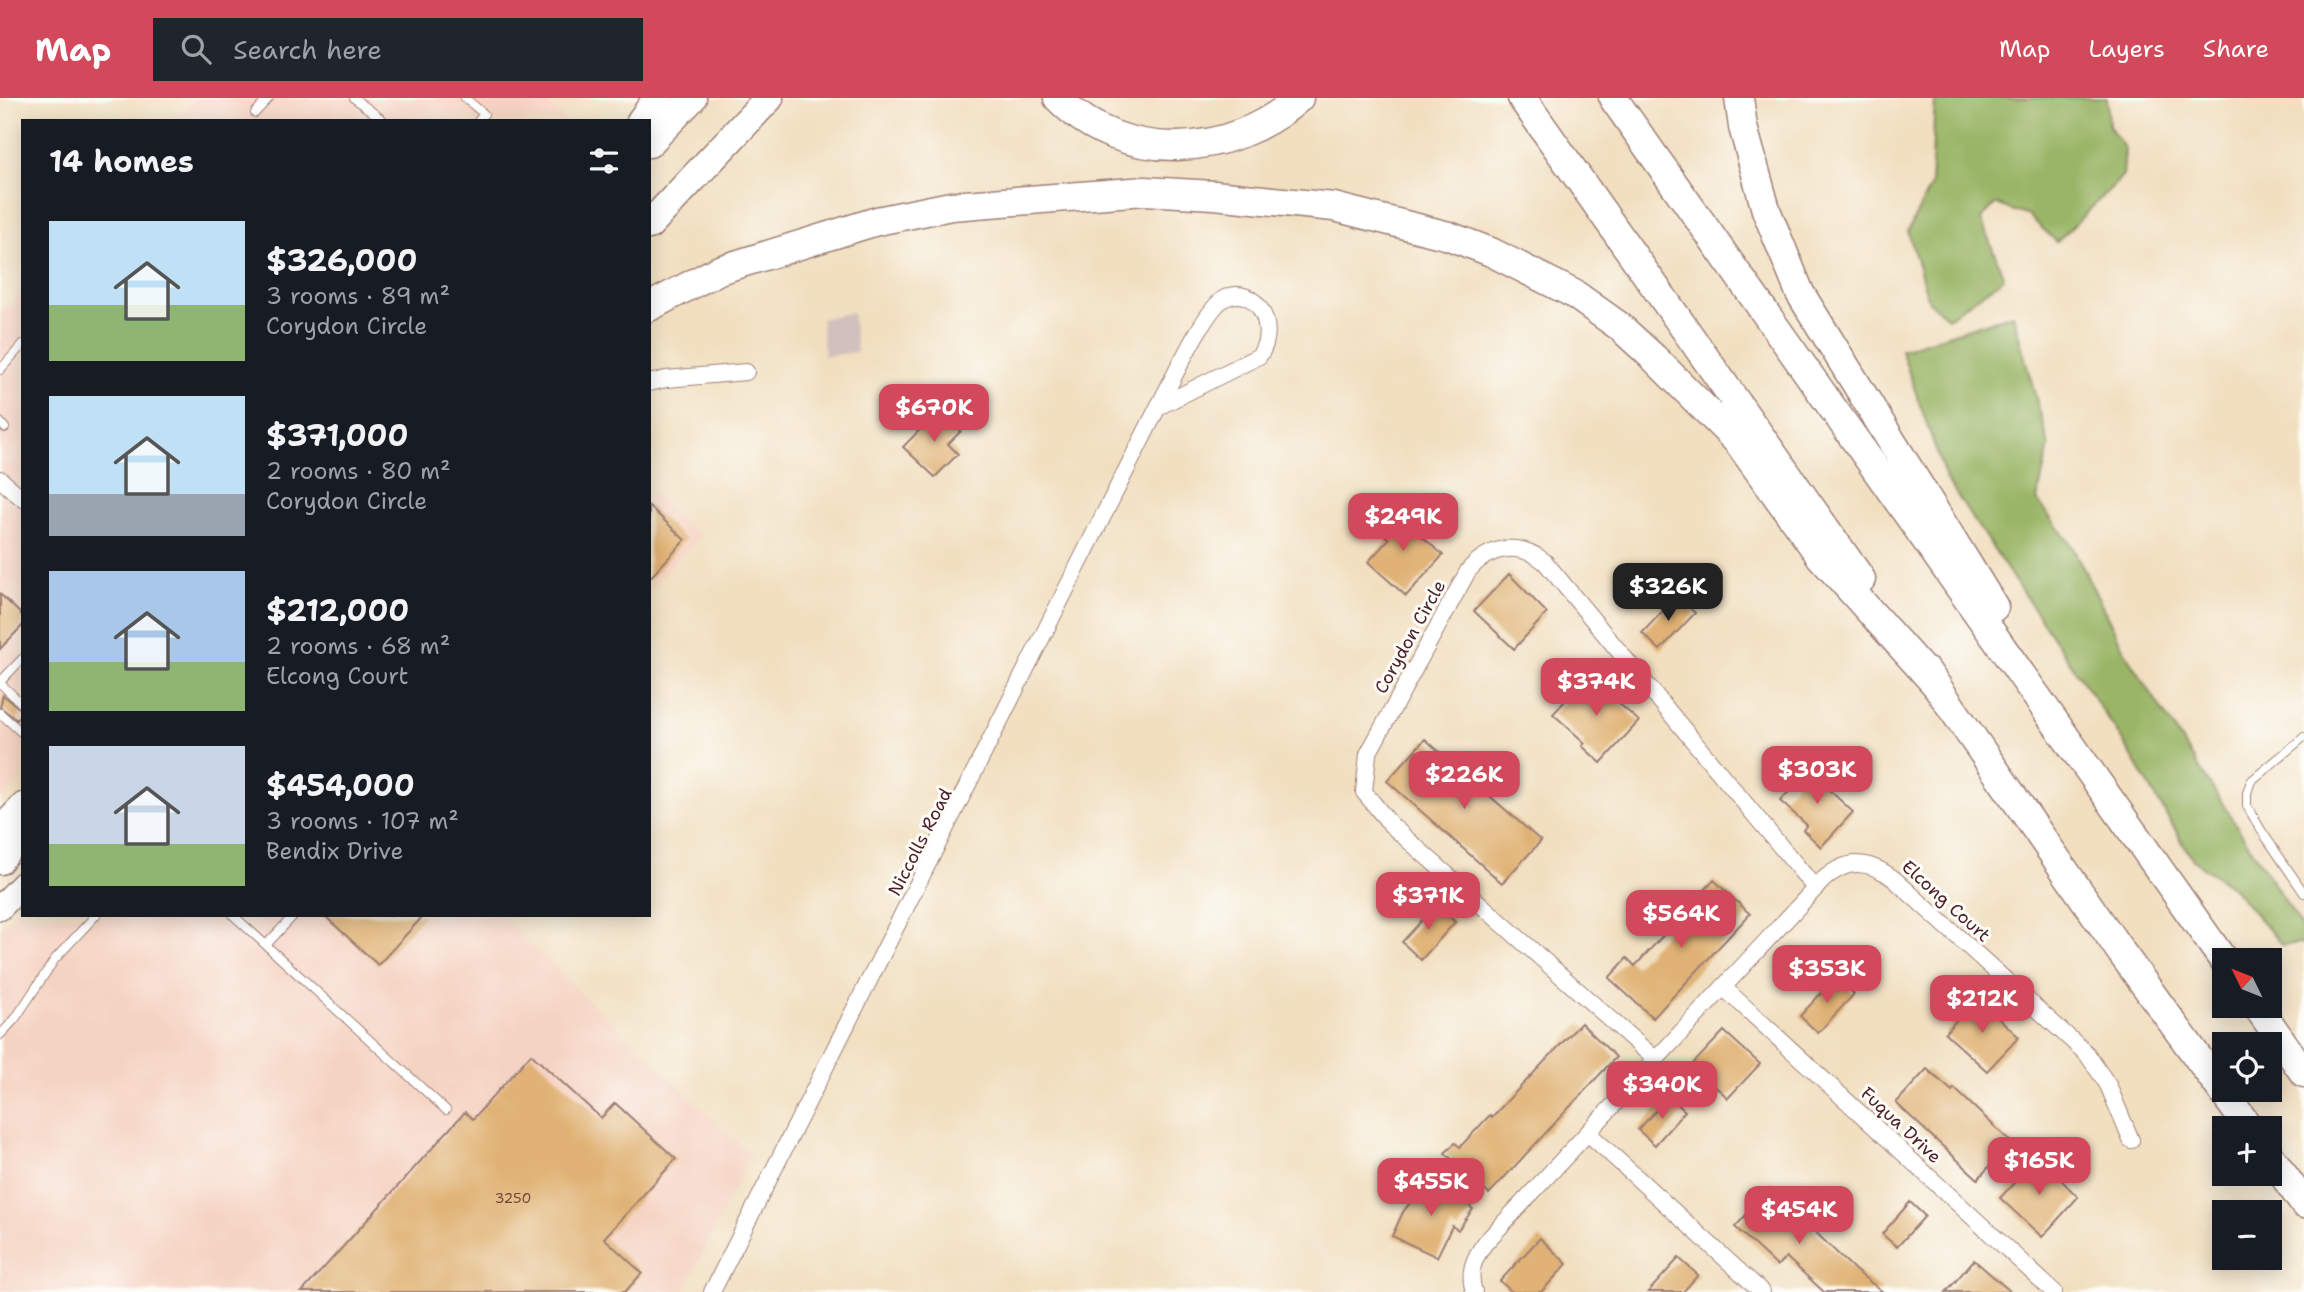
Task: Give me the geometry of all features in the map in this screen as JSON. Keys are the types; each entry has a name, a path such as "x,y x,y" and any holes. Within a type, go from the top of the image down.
{"highway":[{"path":"642,119 658,98"},
{"path":"651,141 692,98"},
{"path":"651,223 769,98"},
{"path":"1058,98 1080,117 1131,140 1197,147 1233,138 1261,125 1299,98"},
{"path":"1522,98 1937,686 2121,952 2241,1116"},
{"path":"1613,98 2215,948"},
{"path":"1739,98 1743,127 1766,210 1800,293 2104,790"},
{"path":"651,306 719,270 877,221 951,206 1144,191 1214,195 1334,207 1449,236 1491,252 1574,294 1619,326 1654,358 1738,442 1821,557 1937,686"},
{"path":"2265,1018 2304,1073"},
{"path":"2282,1173 2304,1204"}],"main road":[{"path":"0,829 21,807"},
{"path":"0,862 21,836"},
{"path":"0,908 21,886"}],"street":[{"name":"Niccolls Road","path":"712,1292 1158,407 1212,308 1227,297 1242,296 1256,303 1269,333 1267,345 1259,356 1158,407"},
{"path":"651,383 746,372"},
{"path":"0,479 21,497"},
{"name":"Corydon Circle","path":"1655,1059 1391,825 1364,792 1368,754 1468,571 1478,560 1492,551 1517,549 1536,554 1545,562 1815,888"},
{"name":"Elcong Court","path":"1815,888 1831,872 1857,862 1875,866 1894,879 2087,1054 2108,1085 2131,1140"},
{"path":"1472,1285 1475,1256 1485,1243 1815,888"},
{"name":"Fuqua Drive","path":"1723,987 2054,1292"},
{"path":"1588,1133 1762,1292"}],"lane":[{"path":"256,113 268,98"},
{"path":"354,98 381,119"},
{"path":"465,98 484,114 480,119"},
{"path":"0,370 21,346"},
{"path":"21,664 0,682 21,703"},
{"path":"0,713 21,732"},
{"path":"2304,737 2252,781 2246,793 2247,806 2261,830 2304,892"},
{"path":"0,1035 15,1020 55,959 94,917"},
{"path":"267,945 291,917"},
{"path":"244,918 267,945 446,1110"}],"shaded area":[{"path":"195,98 542,98 564,119 177,119"},
{"path":"21,292 21,781 0,801 0,315"},
{"path":"852,312 857,352 824,356 821,319"},
{"path":"651,491 700,536 651,586"},
{"path":"21,907 21,917 502,917 751,1155 684,1292 0,1292 0,929"}],"green space":[{"path":"1935,98 2107,98 2109,126 2125,149 2123,176 2057,242 2029,216 1995,204 1981,219 2004,278 1948,318 1929,302 1908,231 1931,185"},
{"path":"2013,314 2049,446 2037,500 2072,546 2127,656 2304,930 2304,943 2282,945 2233,888 2193,860 2121,738 1946,479 1901,350"}],"building":[{"path":"939,410 961,431 948,444 958,454 935,477 903,447"},
{"path":"1389,507 1443,555 1406,596 1368,562 1389,539 1373,525"},
{"path":"651,508 685,540 651,577"},
{"path":"1509,574 1547,613 1514,649 1474,611"},
{"path":"0,594 21,614 21,627 0,649"},
{"path":"1677,596 1695,613 1660,650 1642,633"},
{"path":"1592,672 1611,689 1607,693 1639,721 1601,763 1582,746 1585,743 1553,714"},
{"path":"3,695 21,709 21,714 17,720 0,707"},
{"path":"1425,739 1541,841 1502,883 1387,781"},
{"path":"1813,766 1831,783 1826,787 1853,812 1821,847 1803,830 1807,825 1780,801"},
{"path":"1714,880 1750,914 1653,1018 1609,978 1627,958 1635,966"},
{"path":"1436,905 1455,922 1421,960 1402,942"},
{"path":"326,917 422,917 378,965"},
{"path":"1836,977 1854,994 1818,1033 1800,1016"},
{"path":"1977,998 2019,1037 1987,1071 1945,1033"},
{"path":"1581,1023 1616,1057 1489,1194 1445,1153 1455,1143 1460,1147 1490,1115 1492,1117"},
{"path":"1724,1031 1760,1064 1728,1098 1692,1065"},
{"path":"531,1054 601,1118 615,1103 676,1159 604,1238 642,1273 625,1292 302,1292 465,1112 473,1119"},
{"path":"1927,1069 1952,1091 1954,1088 2011,1142 1978,1179 1896,1103"},
{"path":"1669,1096 1685,1111 1655,1145 1638,1130"},
{"path":"2038,1157 2078,1197 2042,1237 2000,1198"},
{"path":"1431,1176 1473,1209 1458,1230 1452,1226 1437,1257 1392,1236 1403,1212"},
{"path":"1770,1189 1814,1227 1812,1229 1856,1271 1883,1292 1824,1292 1786,1257 1777,1266 1735,1227"},
{"path":"1910,1202 1925,1216 1897,1247 1882,1234"},
{"path":"1540,1238 1567,1264 1541,1292 1512,1292 1500,1281"},
{"path":"1679,1258 1698,1275 1683,1292 1648,1292"},
{"path":"1974,1260 2011,1292 1946,1292"}]}
